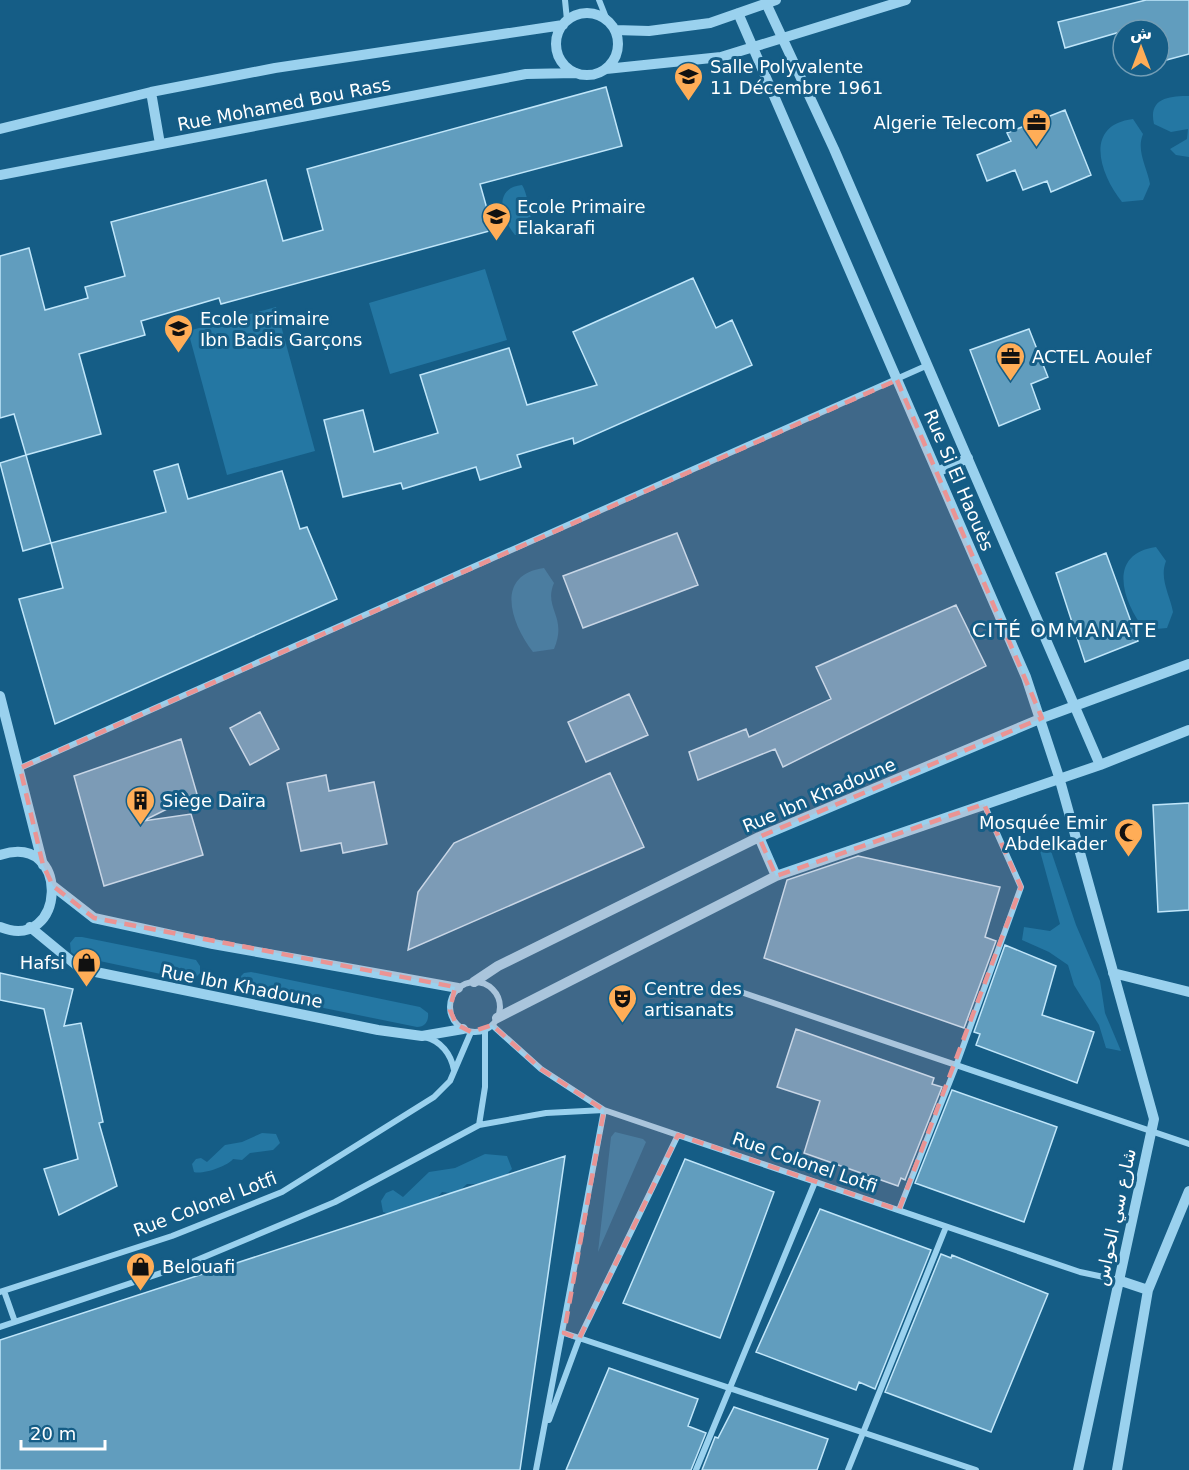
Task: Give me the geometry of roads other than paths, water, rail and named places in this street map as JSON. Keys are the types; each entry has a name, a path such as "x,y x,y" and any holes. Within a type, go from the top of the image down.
{"street":[{"path":"565,0 565,23 556,43 557,53 567,69 576,74 596,74 606,69 721,57 906,0"},
{"path":"599,0 607,20 615,30 617,52 606,69"},
{"path":"615,30 649,31 710,23 771,2"},
{"name":"Rue Si El Haouès","path":"771,2 783,38 928,365 1100,765"},
{"path":"565,23 587,13 607,20"},
{"name":"Rue Si El Haouès","path":"738,13 1026,677 1042,718 1113,973"},
{"name":"Rue Mohamed Bou Rass","path":"0,129 151,92 275,68 565,23"},
{"name":"Rue Mohamed Bou Rass","path":"0,176 526,74 576,74"},
{"path":"151,92 160,144"},
{"path":"20,768 928,365"},
{"path":"937,472 968,458"},
{"name":"Rue Ibn Khadoune","path":"474,981 498,966 759,837 1042,718 1189,664"},
{"path":"0,696 43,865 53,886 53,896 46,914 30,927 17,930 0,927"},
{"path":"495,1022 499,1001 496,993 490,987 474,981 458,988 453,994 450,1010 456,1024 467,1030 485,1029 776,876 1059,777 1100,765 1189,730"},
{"path":"899,1210 956,1066 1021,887 984,804"},
{"path":"759,837 776,876"},
{"path":"0,855 25,854 43,865"},
{"name":"Rue Ibn Khadoune","path":"53,886 94,918 213,944 458,988"},
{"name":"Rue Ibn Khadoune","path":"30,927 81,969 355,1026 422,1036 467,1030"},
{"path":"1113,973 1189,992"},
{"name":"شارع سي الحواس","path":"1078,1470 1154,1119 1113,973"},
{"path":"732,989 1189,1144"},
{"path":"495,1022 541,1069 604,1110 564,1333 536,1470"},
{"path":"479,1125 485,1087 485,1029"},
{"name":"Rue Colonel Lotfi","path":"2,1292 172,1236 282,1192 434,1097 450,1081 467,1030"},
{"path":"422,1036 441,1044 448,1052 454,1072"},
{"name":"Rue Colonel Lotfi","path":"0,1327 185,1266 335,1202 479,1125 546,1113 604,1110 1080,1272 1118,1280"},
{"path":"542,1437 579,1339 678,1135"},
{"path":"696,1470 815,1182"},
{"path":"1117,1470 1148,1290 1189,1191"},
{"path":"848,1470 946,1227"},
{"path":"1118,1280 1148,1290"},
{"path":"2,1292 15,1323"},
{"path":"564,1333 976,1470"}],"place":[{"name":"Salle Polyvalente 11 Décembre 1961","path":"689,102"},
{"name":"Algerie Telecom","path":"1037,148"},
{"name":"Ecole Primaire Elakarafi","path":"496,242"},
{"name":"Ecole primaire Ibn Badis Garçons","path":"179,354"},
{"name":"ACTEL Aoulef","path":"1011,382"},
{"name":"Siège Daïra","path":"141,826"},
{"name":"Mosquée Emir Abdelkader","path":"1128,858"},
{"name":"Hafsi","path":"86,988"},
{"name":"Centre des artisanats","path":"623,1024"},
{"name":"Belouafi","path":"141,1292"}],"district":[{"name":"CITÉ OMMANATE","path":"1065,630"}]}
